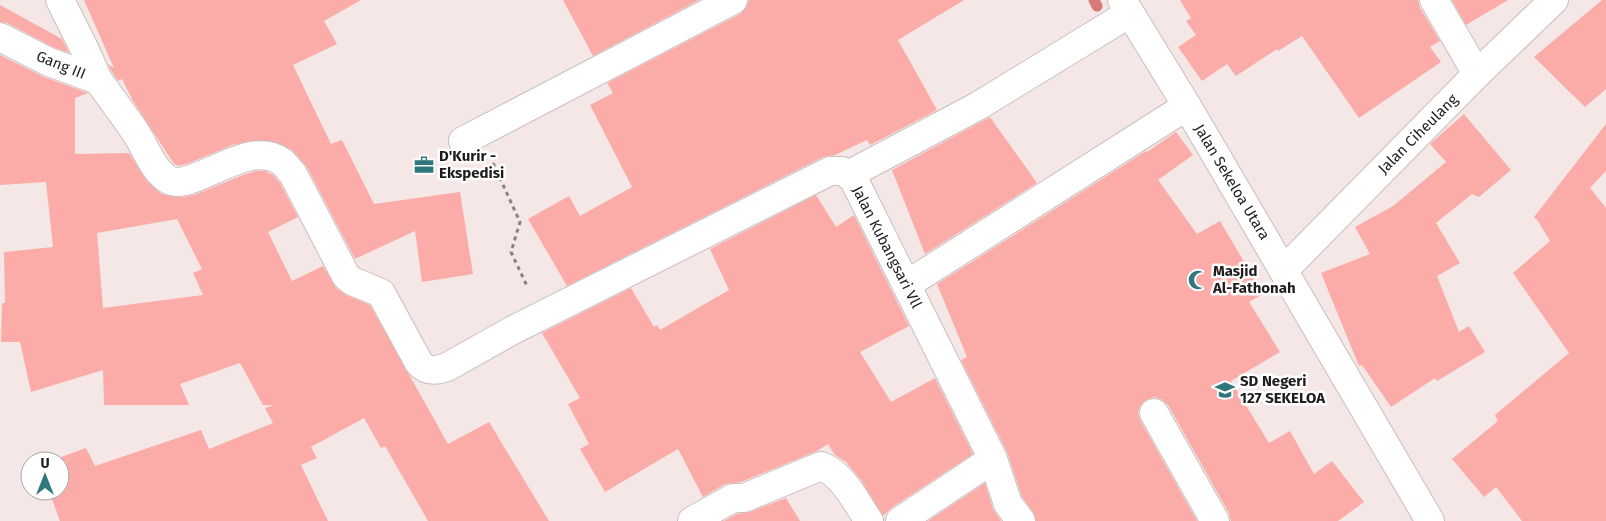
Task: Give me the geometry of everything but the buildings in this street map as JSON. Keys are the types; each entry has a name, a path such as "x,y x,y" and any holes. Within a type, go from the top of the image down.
{"street":[{"name":"Gang III","path":"60,0 86,50 98,80"},
{"path":"471,137 733,0"},
{"path":"1434,0 1476,74"},
{"name":"Jalan Ciheulang","path":"1284,270 1476,74 1554,0"},
{"path":"848,175 978,106 1126,6"},
{"name":"Jalan Sekeloa Utara","path":"1126,6 1284,270 1430,521"},
{"name":"Gang III","path":"0,37 49,62 98,80"},
{"name":"Jalan Kubangsari Vll","path":"98,80 137,134 157,168 163,176 172,181 181,182 241,158 252,156 262,155 282,162 293,174 346,276 352,281 381,293 419,363 426,369 438,371 513,330 830,171 842,171 853,178 993,459 1008,504 1021,521"},
{"path":"906,285 1187,106"},
{"path":"1154,413 1215,521"},
{"path":"900,521 993,459"},
{"path":"692,521 733,498 744,498 821,466 828,468 839,478 869,521"}],"path":[{"path":"471,137 520,222 511,252 542,316"}],"waterway":[{"path":"1094,0 1097,6"}],"place":[{"name":"D'Kurir - Ekspedisi","path":"424,165"},
{"name":"Masjid Al-Fathonah","path":"1198,280"},
{"name":"SD Negeri 127 SEKELOA","path":"1225,390"}]}
